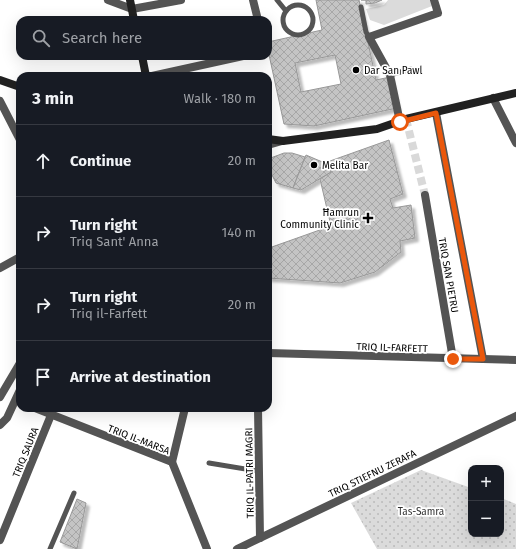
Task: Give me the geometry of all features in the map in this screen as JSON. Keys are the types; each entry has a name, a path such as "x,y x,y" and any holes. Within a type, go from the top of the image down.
{"main road":[{"path":"130,0 133,16"},
{"path":"143,60 145,72"},
{"path":"0,81 16,85"},
{"path":"272,140 283,141 377,129 516,93"}],"street":[{"path":"108,0 132,9 181,0"},
{"path":"253,0 257,16"},
{"path":"400,122 390,76 369,37 438,13 434,0"},
{"path":"170,72 225,60"},
{"path":"493,98 516,143"},
{"path":"0,101 16,132"},
{"path":"436,113 483,359"},
{"path":"272,144 283,141"},
{"name":"TRIQ SAN PIETRU","path":"426,195 453,359"},
{"path":"0,268 16,259"},
{"name":"TRIQ IL-FARFETT","path":"272,353 516,360"},
{"path":"0,397 16,370"},
{"path":"0,425 7,418 16,403"},
{"name":"TRIQ IL-MARSA","path":"44,412 172,462 207,549"},
{"path":"172,462 184,412"},
{"name":"TRIQ IL-PATRI MAGRI","path":"258,412 260,538"},
{"name":"TRIQ SAURA","path":"0,540 2,530 51,415"},
{"name":"TRIQ STIEFNU ZERAFA","path":"237,549 516,416"}],"lane":[{"path":"277,0 286,11"},
{"path":"298,4 307,7 311,10 314,20 311,29 307,33 297,35 287,31 283,21 286,11 289,7 298,4"},
{"path":"361,7 366,32 369,37"},
{"path":"390,76 411,69"},
{"path":"209,463 258,471"},
{"path":"50,549 74,494"}],"green space":[{"path":"388,0 430,0 432,6 384,25 370,20 366,9 384,5"},
{"name":"Tas-Samra","path":"421,470 468,487 468,537 504,537 504,499 516,504 516,549 377,549 351,503"}],"building":[{"name":"Dar San Pawl","path":"316,0 359,0 376,80 390,77 397,108 314,126 284,124 270,60 272,60 272,41 322,30","holes":["335,55 341,84 301,92 295,63"]},
{"path":"366,0 382,0 375,3 366,4"},
{"path":"389,140 403,194 390,199 393,208 411,205 415,238 400,241 401,252 375,272 340,283 272,278 272,247 331,226 320,179 331,172 327,164 330,161"},
{"path":"284,153 292,153 305,157 293,188 276,183 272,175 272,158"},
{"path":"306,155 327,164 331,172 301,190 293,188"},
{"path":"77,499 86,503 77,549 60,542"}],"tunnel":[{"path":"406,119 425,195"}],"place":[{"name":"Dar San Pawl","path":"356,70"},
{"name":"Melita Bar","path":"314,165"},
{"name":"Ħamrun Community Clinic","path":"368,218"}],"route":[{"path":"400,122 406,119 436,113 483,359 453,359"}]}
